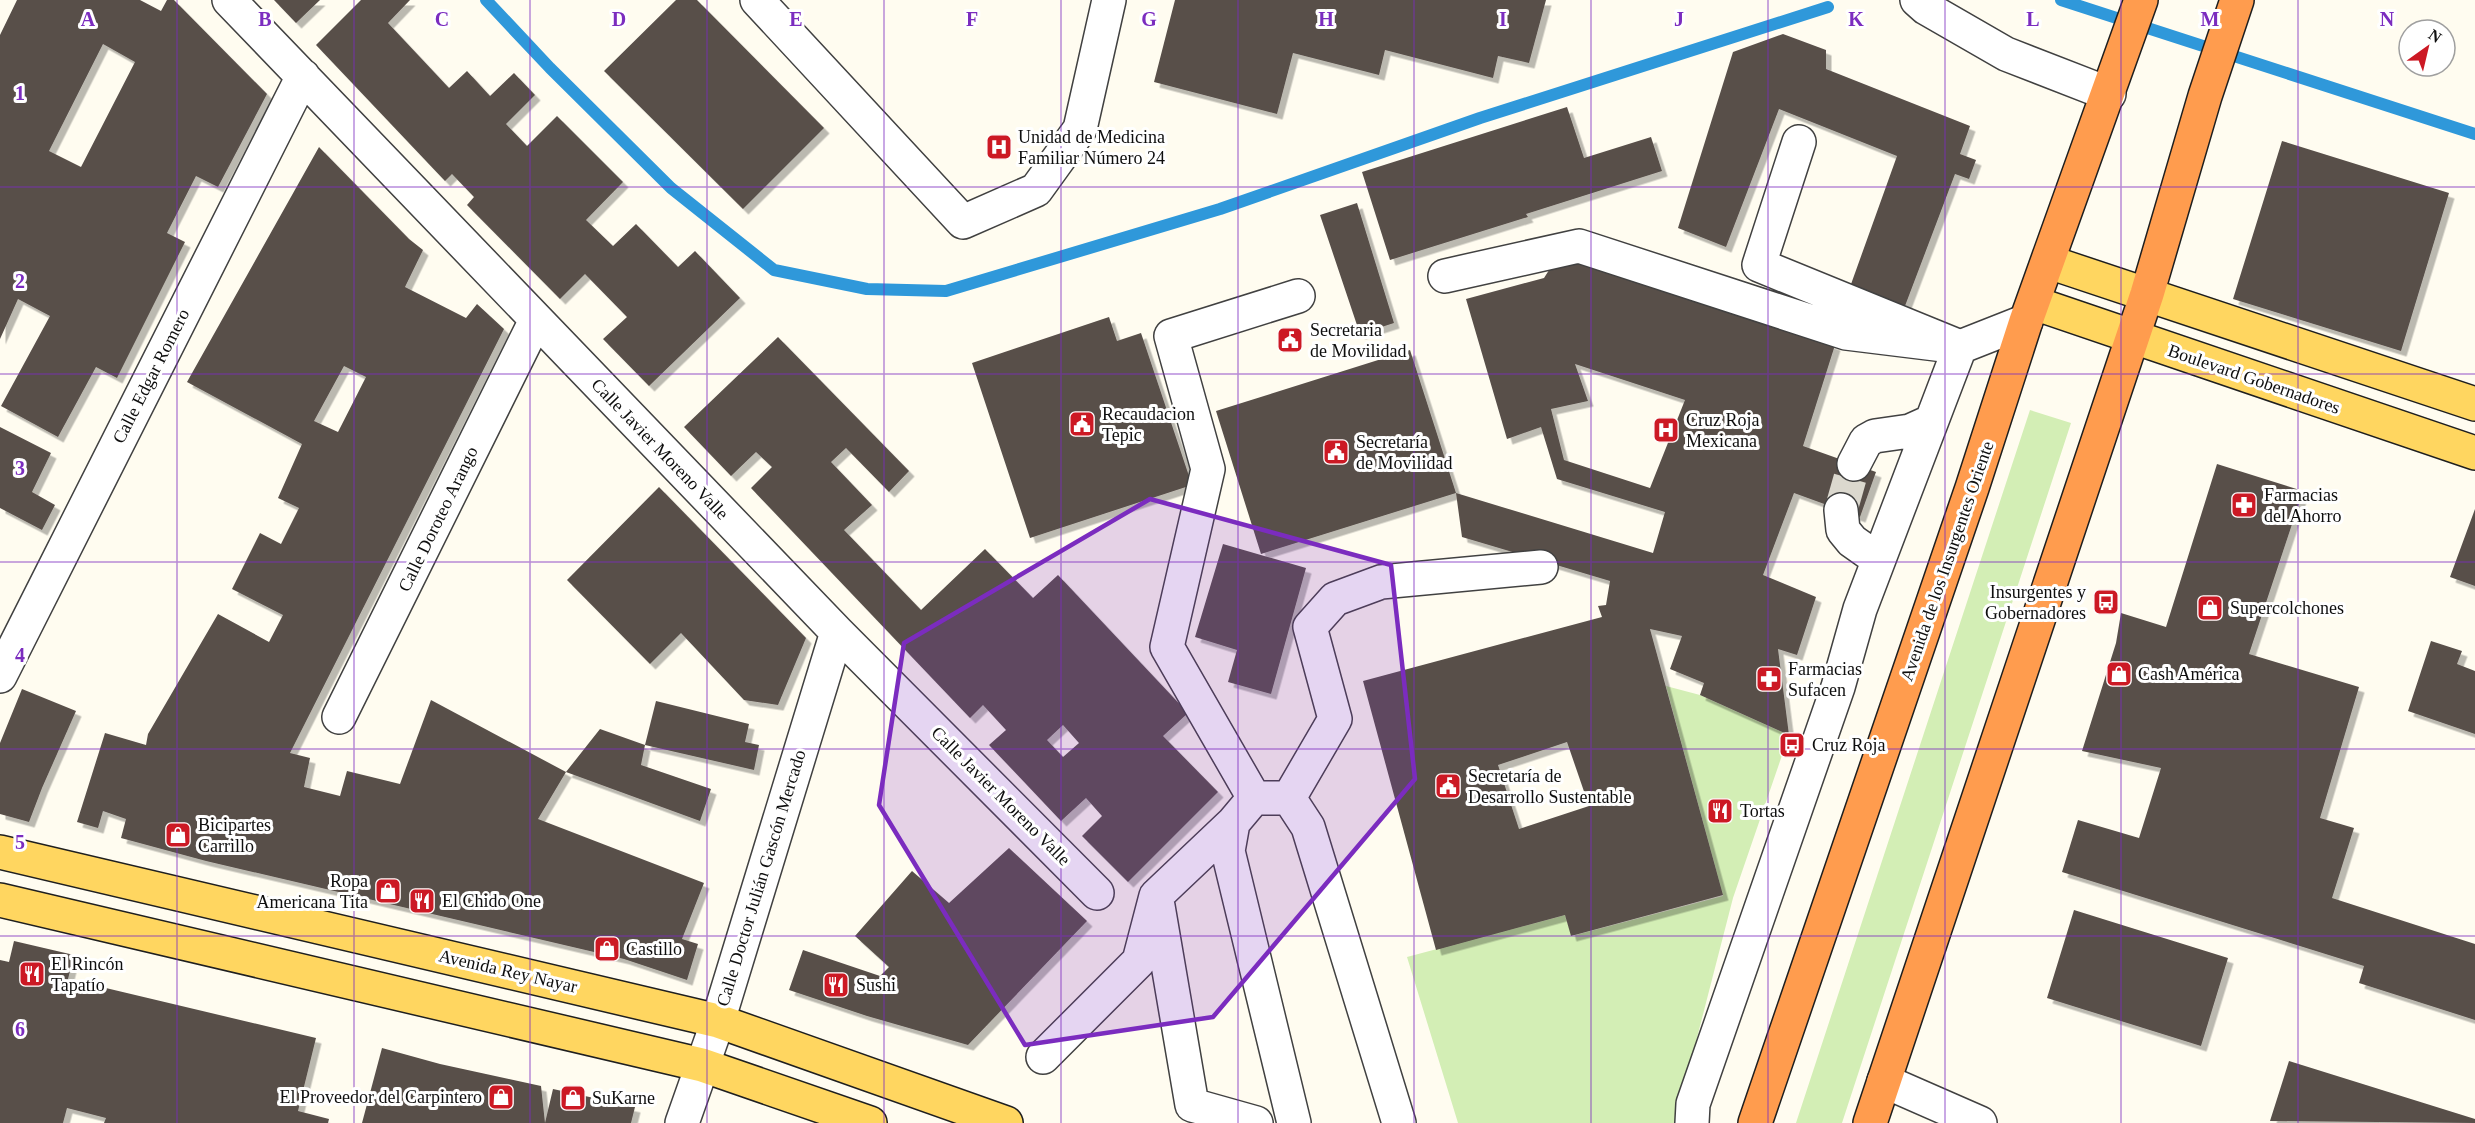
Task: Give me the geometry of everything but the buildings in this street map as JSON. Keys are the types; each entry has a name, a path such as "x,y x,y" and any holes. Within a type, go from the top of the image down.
{"highway":[{"name":"Avenida de los Insurgentes Oriente","path":"1755,1123 2030,312 2141,0"},
{"path":"1870,1123 2147,294 2205,96 2237,0"}],"main road":[{"path":"2049,262 2475,404"},
{"name":"Boulevard Gobernadores","path":"2030,312 2132,338 2475,453"},
{"name":"Avenida Rey Nayar","path":"0,852 717,1021 1006,1123"},
{"path":"0,900 702,1065 870,1123"}],"street":[{"name":"Calle Javier Moreno Valle","path":"229,0 837,632 1097,893"},
{"path":"756,0 963,222 1036,190 1080,129 1109,0"},
{"path":"1917,0 1926,8 2006,54 2113,79"},
{"name":"Calle Edgar Romero","path":"0,676 303,76"},
{"path":"1799,142 1759,265 1960,347"},
{"path":"1445,276 1579,246 1846,333 1960,347 2030,312"},
{"path":"1254,798 1167,647 1208,469 1172,336 1298,296"},
{"name":"Calle Doroteo Arango","path":"339,717 536,320"},
{"path":"1692,1123 1693,1104 1838,687 1860,609 1960,347"},
{"path":"1854,464 1866,441 1875,436 1910,431 1930,422"},
{"path":"1841,510 1844,530 1852,541 1869,553 1882,550"},
{"path":"1289,798 1335,719 1310,627 1335,598 1381,582 1540,567"},
{"name":"Calle Doctor Julián Gascón Mercado","path":"682,1123 717,1021 837,632"},
{"path":"1043,1057 1139,961 1156,896 1233,823 1254,798 1289,798"},
{"path":"1289,798 1308,827 1399,1123"},
{"path":"1233,823 1228,851 1294,1123"},
{"path":"1156,896 1192,1105 1256,1123"},
{"path":"1884,1081 1980,1123"}],"highlighted area":[{"path":"1150,499 1391,565 1415,779 1213,1017 1025,1045 879,805 904,643"}],"green space":[{"path":"2030,410 2071,423 1842,1123 1796,1123"},
{"path":"1666,686 1700,695 1789,735 1733,898 1675,1123 1458,1123 1407,957 1565,915 1572,936 1723,896"}],"waterway":[{"path":"486,0 550,68 671,188 774,270 867,289 946,291 1220,209 1480,118 1828,7"},
{"path":"2061,0 2475,134"}],"tunnel":[{"path":"1841,510 1854,464"}],"place":[{"name":"Unidad de Medicina Familiar Número 24","path":"999,147"},
{"name":"Secretaria de Movilidad","path":"1290,340"},
{"name":"Recaudacion Tepic","path":"1082,424"},
{"name":"Cruz Roja Mexicana","path":"1666,430"},
{"name":"Secretaría de Movilidad","path":"1336,452"},
{"name":"Farmacias del Ahorro","path":"2244,505"},
{"name":"Insurgentes y Gobernadores","path":"2106,602"},
{"name":"Supercolchones","path":"2210,608"},
{"name":"Cash América","path":"2119,674"},
{"name":"Farmacias Sufacen","path":"1769,679"},
{"name":"Cruz Roja","path":"1792,745"},
{"name":"Secretaría de Desarrollo Sustentable","path":"1448,786"},
{"name":"Tortas","path":"1720,811"},
{"name":"Bicipartes Carrillo","path":"178,835"},
{"name":"Ropa Americana Tita","path":"388,891"},
{"name":"El Chido One","path":"422,901"},
{"name":"Castillo","path":"607,949"},
{"name":"El Rincón Tapatío","path":"32,974"},
{"name":"Sushi","path":"836,985"},
{"name":"El Proveedor del Carpintero","path":"501,1097"},
{"name":"SuKarne","path":"573,1098"}]}
